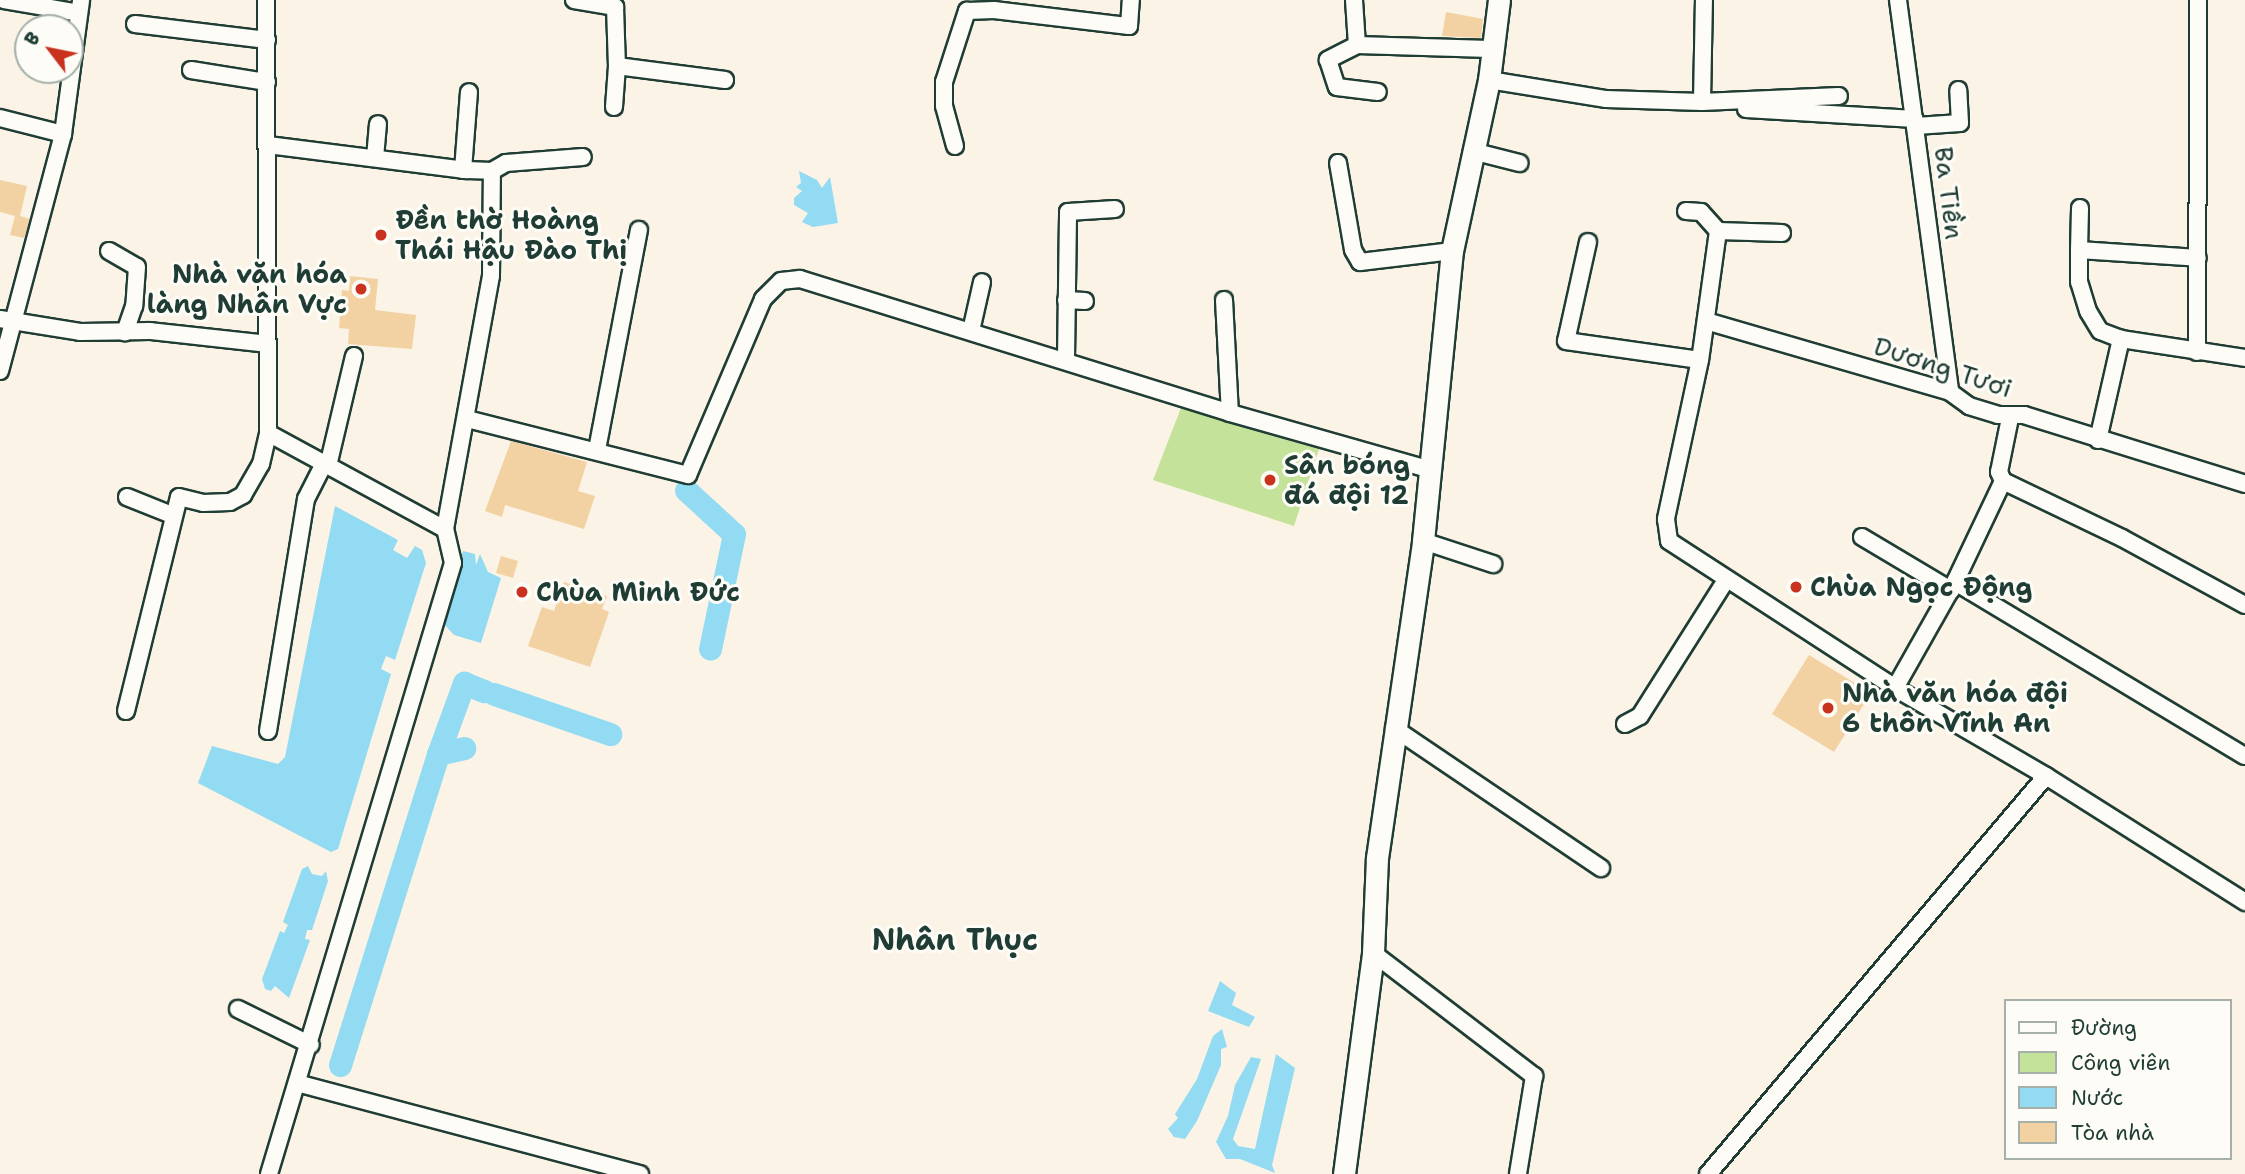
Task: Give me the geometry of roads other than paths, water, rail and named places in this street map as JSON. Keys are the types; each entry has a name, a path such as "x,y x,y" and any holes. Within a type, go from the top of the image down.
{"street":[{"path":"0,371 8,321 63,134 80,6 4,0"},
{"path":"126,711 172,515 179,497 204,503 230,502 243,495 261,464 268,433 266,0"},
{"path":"574,0 615,7 617,66 614,107"},
{"path":"956,146 944,106 944,82 967,11 994,10 1129,26 1131,0"},
{"path":"1354,0 1357,45"},
{"path":"1344,1174 1373,953 1377,858 1423,541 1452,250 1489,80 1490,49 1499,0"},
{"path":"1702,102 1704,0"},
{"name":"Ba Tiền","path":"1898,0 1950,392"},
{"path":"2197,352 2198,0"},
{"path":"135,24 267,40"},
{"path":"1378,92 1337,87 1328,60 1357,45 1490,49"},
{"path":"617,66 725,80"},
{"path":"191,70 267,82"},
{"path":"1489,80 1579,97 1702,102 1839,96"},
{"path":"1745,109 1960,123 1958,90"},
{"path":"463,170 469,92"},
{"path":"0,118 63,134"},
{"path":"375,158 378,124"},
{"path":"268,145 463,170 492,171 506,163 583,157"},
{"path":"1472,151 1520,163"},
{"path":"1338,163 1353,250 1360,262 1452,250"},
{"path":"270,1174 311,1045 453,563 445,529 491,276 492,171"},
{"path":"2080,208 2078,282 2088,311 2100,331 2121,339 2245,358"},
{"path":"1066,359 1068,212 1115,209"},
{"path":"1686,211 1701,212 1718,231 1782,233"},
{"path":"597,450 639,230"},
{"path":"1718,231 1700,360 1665,531 1673,545 1895,688 2046,776 2245,902"},
{"path":"1588,242 1566,341 1700,360"},
{"path":"2079,250 2198,258"},
{"path":"109,251 137,267 134,306 125,332"},
{"path":"467,419 688,475 763,299 781,281 810,281 1066,359 1230,413 1431,470"},
{"path":"971,331 982,282"},
{"path":"1066,300 1085,301"},
{"path":"1224,300 1230,413"},
{"path":"8,321 80,332 125,332 267,344"},
{"name":"Dương Tươi","path":"1706,321 1950,392 1969,406 2010,418 2024,415 2245,484"},
{"path":"2098,440 2121,339"},
{"path":"268,731 306,499 326,465 354,356"},
{"path":"2010,418 1999,472 2003,481 2111,532 2245,605"},
{"path":"268,433 445,529"},
{"path":"1895,688 1953,586 2003,481"},
{"path":"127,497 172,515"},
{"path":"1862,537 1953,586 2245,756"},
{"path":"1423,541 1493,564"},
{"path":"1625,724 1640,716 1726,580"},
{"path":"1394,728 1601,868"},
{"path":"1711,1173 2046,776"},
{"path":"1373,953 1534,1076 1517,1174"},
{"path":"238,1009 311,1045"},
{"path":"298,1083 640,1174"}],"water":[{"path":"799,171 817,180 822,188 830,177 838,223 813,227 802,222 808,213 794,205 794,198 802,191 796,187 801,183"},
{"path":"335,506 398,540 393,550 407,558 415,546 422,550 426,563 395,660 386,656 381,669 391,674 338,849 331,852 198,783 212,746 278,764 285,757"},
{"path":"463,551 475,554 476,565 480,554 488,572 501,578 481,643 454,635 443,623"},
{"path":"308,866 312,874 322,876 326,871 328,881 312,930 307,930 305,939 310,940 289,998 275,986 271,991 265,989 262,979 280,931 284,933 288,925 283,922 302,869"},
{"path":"1220,981 1236,993 1232,1005 1255,1017 1249,1027 1208,1011"},
{"path":"1222,1029 1227,1047 1221,1049 1221,1065 1197,1121 1185,1139 1174,1137 1168,1129 1178,1118 1175,1114 1197,1079 1213,1036"},
{"path":"1276,1054 1295,1068 1272,1165 1275,1173 1240,1159 1226,1159 1216,1142 1228,1116 1235,1085 1251,1057 1261,1059 1233,1139 1238,1146 1255,1149"}],"waterway":[{"path":"686,490 734,534 710,649"},
{"path":"438,754 464,683 484,691"},
{"path":"494,694 610,734"},
{"path":"340,1065 438,754 464,748"}],"place":[{"name":"Đền thờ Hoàng Thái Hậu Đào Thị","path":"381,235"},
{"name":"Nhà văn hóa làng Nhân Vực","path":"361,289"},
{"name":"Sân bóng đá đội 12","path":"1270,480"},
{"name":"Chùa Ngọc Động","path":"1796,587"},
{"name":"Chùa Minh Đức","path":"522,592"},
{"name":"Nhà văn hóa đội 6 thôn Vĩnh An","path":"1828,708"}],"district":[{"name":"Nhân Thục","path":"955,940"}]}
